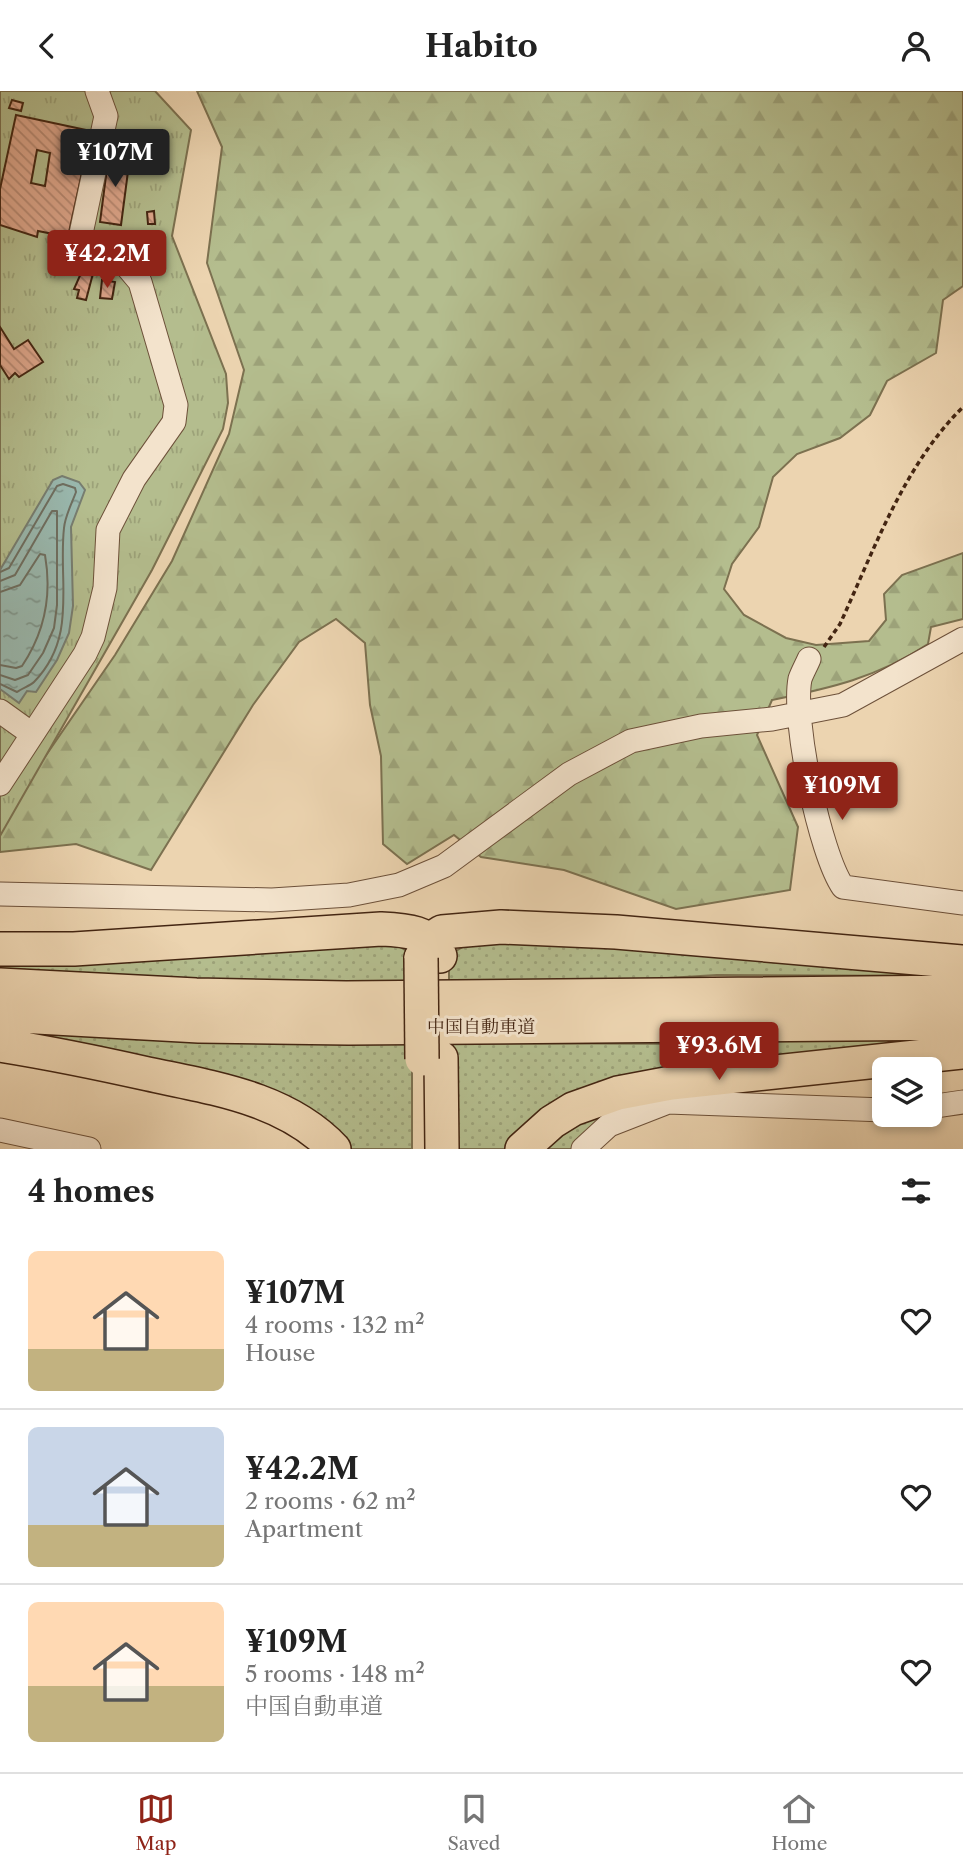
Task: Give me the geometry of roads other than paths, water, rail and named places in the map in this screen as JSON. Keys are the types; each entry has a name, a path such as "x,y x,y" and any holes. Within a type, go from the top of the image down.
{"highway":[{"path":"431,952 454,929 534,928 616,932 963,962"},
{"path":"0,949 74,949 381,929 415,933 431,952 432,1059 442,1149"},
{"name":"中国自動車道","path":"0,985 196,995 346,998 963,992"},
{"name":"中国自動車道","path":"0,1015 185,1025 349,1028 963,1023"},
{"path":"0,1045 94,1062 241,1095 291,1115 314,1129 334,1149"},
{"path":"522,1149 552,1122 572,1109 643,1087 963,1052"},
{"path":"422,1149 432,1059"}],"street":[{"path":"0,784 93,637 105,588 108,530 134,479 174,422 176,405 140,282 119,257 79,243 106,116 97,91"},
{"path":"0,894 272,900 349,895 399,885 444,866 569,774 631,741 701,726 801,714 843,705 963,639"},
{"path":"809,659 800,680 801,714 815,808 835,876 843,887 963,903"},
{"path":"0,711 32,734"},
{"path":"583,1149 609,1125 668,1102 872,1110"},
{"path":"942,1105 963,1103"},
{"path":"0,1131 89,1149"}],"water":[{"path":"62,476 79,482 85,490 71,527 73,606 69,633 57,660 36,692 27,691 19,703 0,689 0,570 53,480"}]}
